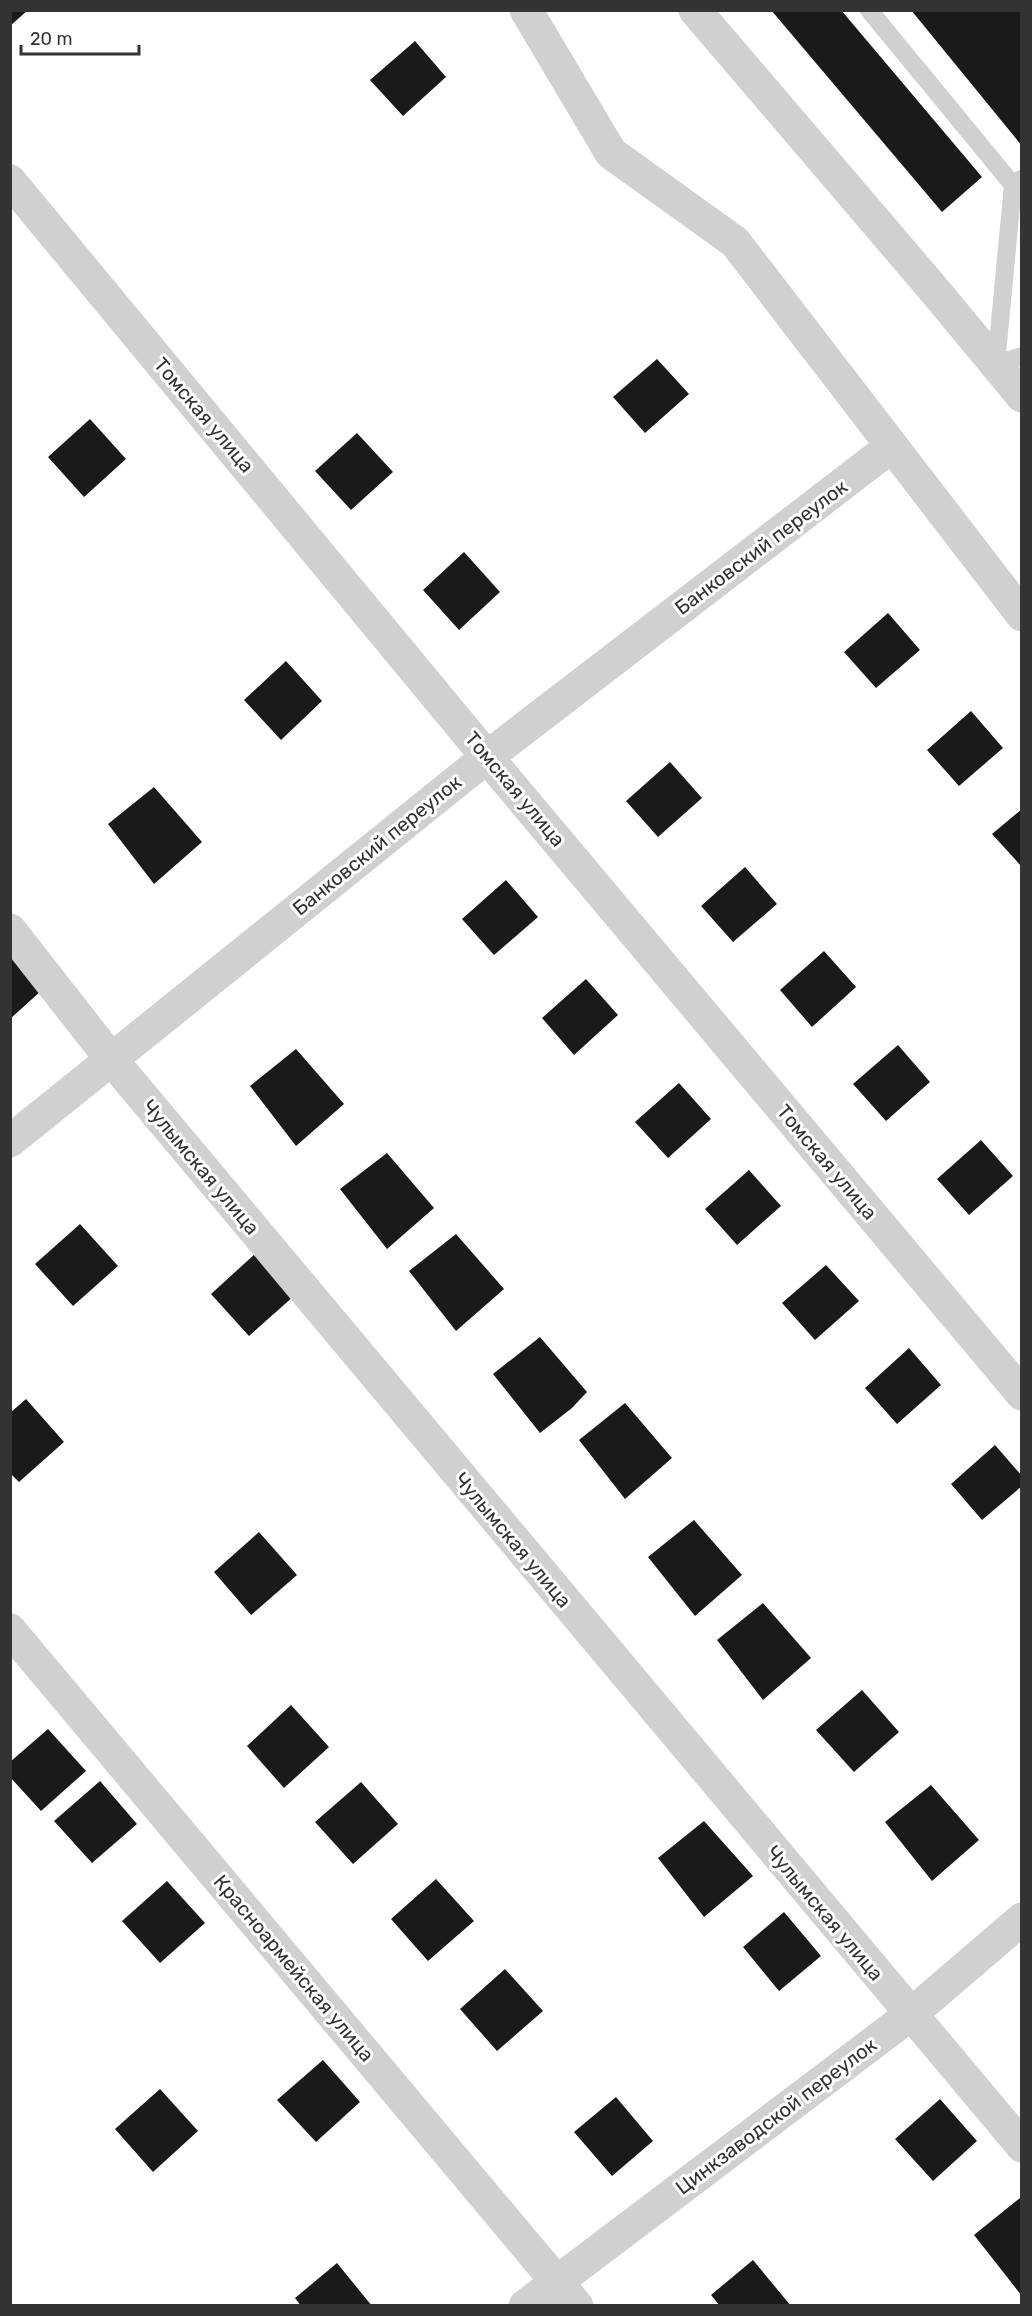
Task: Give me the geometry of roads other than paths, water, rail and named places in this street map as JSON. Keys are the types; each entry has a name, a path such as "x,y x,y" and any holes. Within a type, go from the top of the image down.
{"street":[{"path":"526,10 611,153 735,242 1022,615"},
{"path":"695,10 1009,360 1022,396"},
{"name":"Томская улица","path":"10,181 487,757 1022,1394"},
{"name":"Банковский переулок","path":"14,1130 111,1059 487,757 892,446"},
{"name":"Чулымская улица","path":"10,930 111,1059 1022,2146"},
{"name":"Красноармейская улица","path":"10,1630 566,2293"},
{"name":"Цинкзаводской переулок","path":"525,2306 566,2293 910,2015 1022,1919"}],"lane":[{"path":"869,10 1017,182 1009,360"}]}
